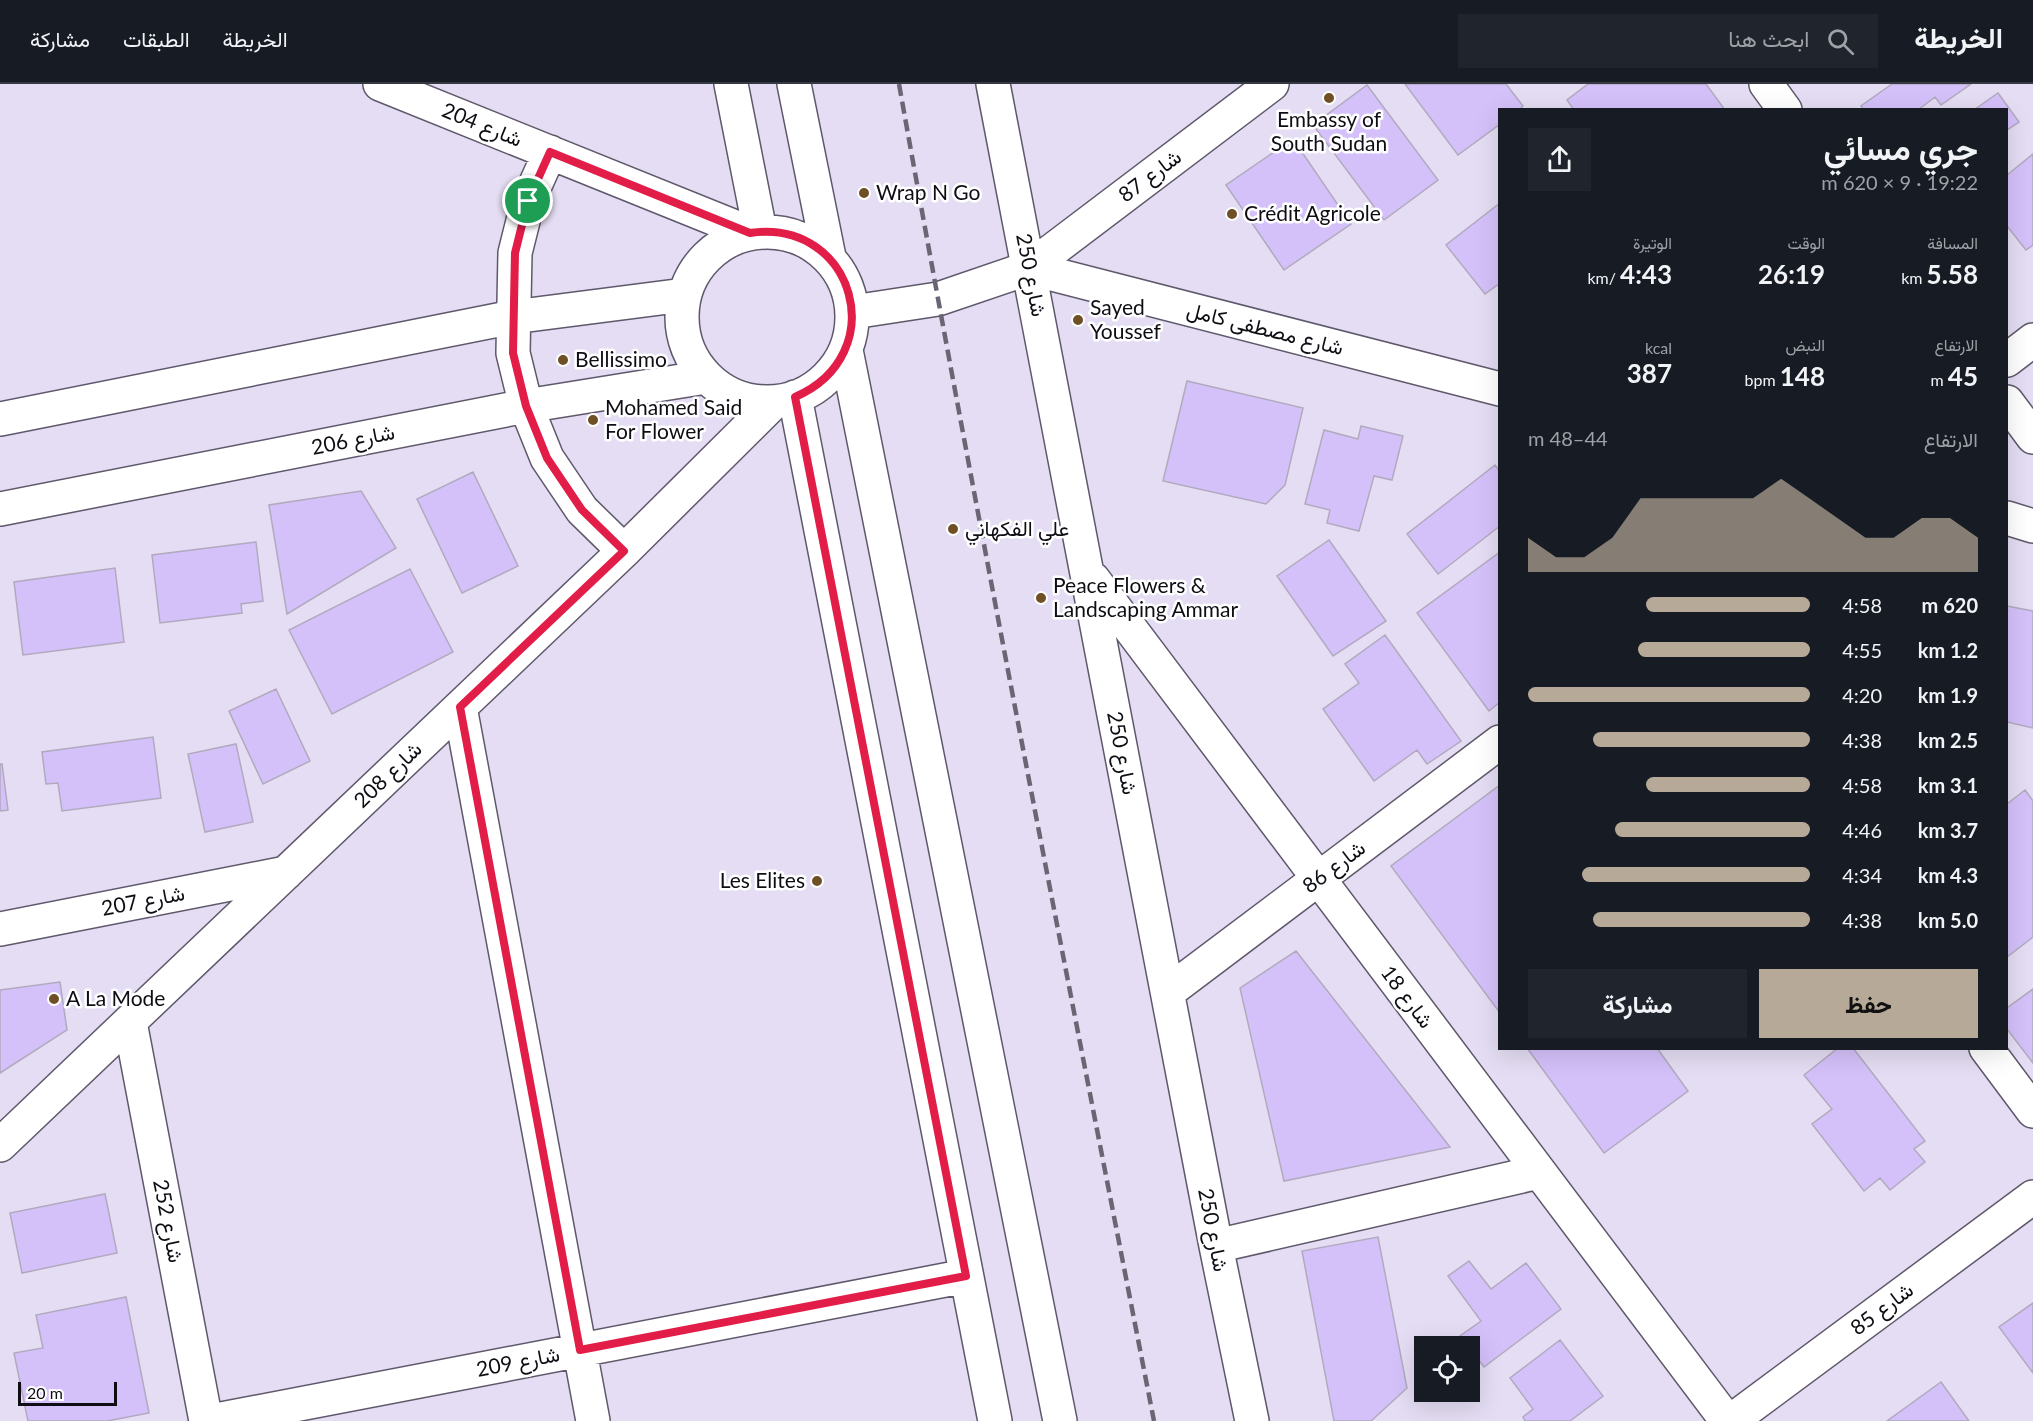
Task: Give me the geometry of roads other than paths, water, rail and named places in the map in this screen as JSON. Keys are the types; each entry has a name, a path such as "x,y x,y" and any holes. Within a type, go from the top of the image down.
{"street":[{"name":"شارع 204","path":"380,84 755,232"},
{"path":"731,84 755,232"},
{"path":"794,84 829,257"},
{"name":"شارع 250","path":"993,84 1216,1246 1252,1421"},
{"name":"شارع 87","path":"1029,268 1272,84"},
{"path":"1766,84 1784,108"},
{"path":"550,152 528,201 515,253 513,353 526,406 547,458 582,510 624,551"},
{"path":"755,232 785,233 809,242 829,257 842,274 850,292 853,312 852,332 846,350 835,369 820,384 784,400 749,400 726,392 706,377 693,360 684,339 681,317 684,295 696,269 715,248 732,238 755,232"},
{"path":"853,312 938,299 1029,268"},
{"name":"شارع مصطفى كامل","path":"1029,268 1494,394"},
{"path":"0,419 513,317 684,295"},
{"path":"2008,359 2033,340"},
{"path":"846,350 1060,1421"},
{"name":"شارع 206","path":"0,509 526,406 706,377"},
{"path":"784,400 995,1421"},
{"name":"شارع 208","path":"0,1145 784,400"},
{"path":"2008,403 2033,436"},
{"path":"2008,518 2033,526"},
{"name":"شارع 18","path":"1088,572 1729,1421"},
{"path":"460,707 594,1421"},
{"name":"شارع 86","path":"1168,992 1498,744"},
{"name":"شارع 207","path":"0,929 285,873"},
{"name":"شارع 252","path":"130,1022 206,1421"},
{"path":"1987,1050 2033,1111"},
{"path":"1216,1246 1539,1172"},
{"name":"شارع 85","path":"1729,1421 2033,1197"},
{"name":"شارع 209","path":"211,1421 966,1276"}],"railway":[{"path":"899,84 992,586 1154,1421"}],"place":[{"name":"Embassy of South Sudan","path":"1329,98"},
{"name":"Wrap N Go","path":"864,193"},
{"name":"Crédit Agricole","path":"1232,214"},
{"name":"Sayed Youssef","path":"1078,320"},
{"name":"Bellissimo","path":"563,360"},
{"name":"Mohamed Said For Flower","path":"593,420"},
{"name":"علي الفكهاني","path":"953,529"},
{"name":"Peace Flowers & Landscaping Ammar","path":"1041,598"},
{"name":"Les Elites","path":"817,881"},
{"name":"A La Mode","path":"54,999"}]}
